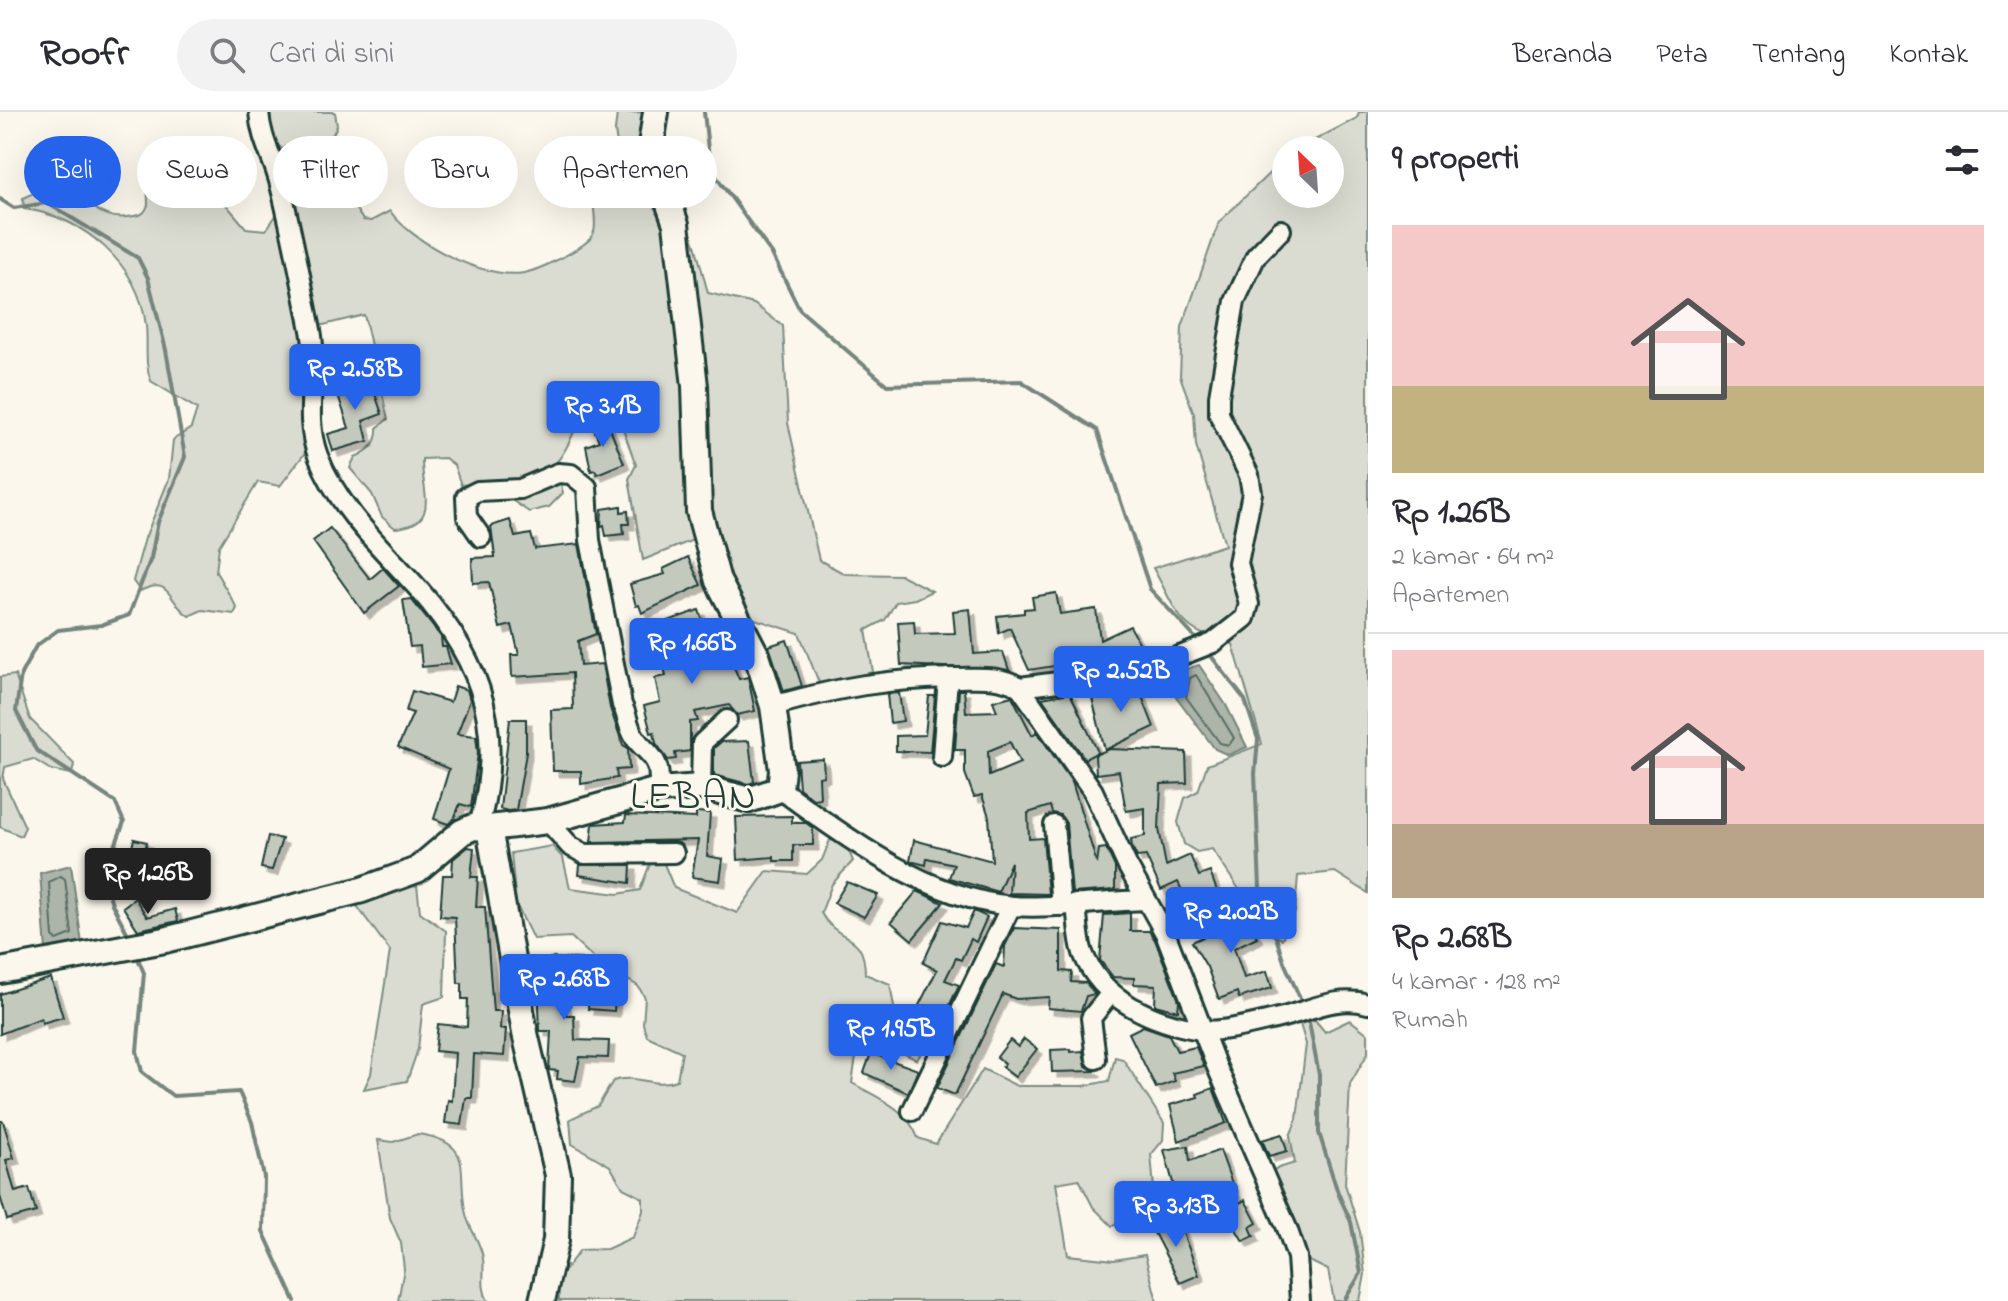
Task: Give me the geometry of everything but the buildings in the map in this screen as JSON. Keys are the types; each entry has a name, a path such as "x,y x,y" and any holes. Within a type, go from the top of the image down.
{"street":[{"path":"259,112 261,137 277,172 311,329 309,402 315,448 332,487 378,545 420,589 473,670 488,710 492,735 484,827 525,1033 558,1175 556,1240 542,1301"},
{"path":"656,112 650,152 676,224 695,386 699,511 718,581 757,656 773,706 782,770 780,789"},
{"path":"1020,687 1142,671 1213,643 1245,618 1249,604 1238,563 1252,493 1249,475 1219,414 1220,388 1235,301 1256,256 1281,230"},
{"path":"481,537 467,517 466,497 478,491 520,489 558,473 571,474 587,487 590,540 622,705 631,732 648,749 661,774 658,790"},
{"path":"773,706 846,685 912,678 992,678 1007,680 1020,687 1093,791 1166,935 1287,1228 1297,1257 1300,1301"},
{"path":"942,757 948,678"},
{"path":"701,787 702,743 727,720"},
{"path":"0,971 109,953 386,882 417,870 462,832 548,821 658,790 701,787 749,800 780,789"},
{"path":"780,789 891,865 973,899 1011,906 1146,900"},
{"path":"548,821 570,846 585,854 674,853"},
{"path":"1054,825 1069,905 1082,950 1091,970 1111,993 1154,1017 1203,1030 1277,1018 1341,1000 1368,1004"},
{"path":"912,1111 1011,906"},
{"path":"1096,1059 1091,1018 1111,993"}],"shaded area":[{"path":"250,112 335,112 337,126 332,136 273,136 273,140 254,122"},
{"path":"649,112 657,136 616,136 617,113"},
{"path":"1359,112 1368,112 1368,893 1335,872 1298,876 1295,912 1282,939 1269,934 1212,849 1197,852 1184,844 1178,822 1185,798 1198,791 1207,765 1262,744 1233,644 1190,627 1175,610 1153,568 1225,545 1196,445 1194,414 1180,376 1182,327 1219,222 1272,171 1272,208 1344,208 1344,136 1323,136 1357,118"},
{"path":"23,198 24,208 94,208 109,216 120,217 137,216 146,208 229,208 246,228 266,230 281,208 355,208 363,220 371,221 390,211 415,235 450,257 507,274 539,268 567,254 589,240 595,226 594,208 682,208 708,293 754,304 783,326 788,423 819,560 845,574 901,575 932,591 915,599 896,602 885,620 866,630 873,672 820,685 799,633 723,609 709,566 693,540 643,560 629,479 636,465 614,405 588,415 576,427 556,463 563,493 549,507 529,512 487,483 461,485 454,465 445,458 422,459 424,513 410,525 395,528 382,517 372,494 350,468 355,457 371,446 377,428 388,419 364,315 303,330 307,377 300,419 305,453 280,486 258,482 219,546 216,572 237,608 234,614 202,610 189,616 164,588 150,587 140,591 133,581 145,538 169,479 173,440 191,428 197,409 151,381 141,303 120,264 87,233 46,213 24,209"},
{"path":"15,675 30,719 74,764 72,774 51,770 33,759 5,767 3,779 25,827 21,836 0,827 0,677"},
{"path":"830,840 846,844 853,861 832,884 821,913 835,930 861,950 865,974 890,984 897,1024 926,1044 917,1060 882,1043 869,1043 856,1057 852,1083 899,1111 918,1138 936,1144 983,1069 1017,1086 1084,1086 1109,1081 1115,1057 1123,1059 1164,1123 1163,1140 1151,1155 1155,1200 1139,1219 1112,1226 1093,1207 1079,1179 1056,1183 1068,1255 1114,1260 1145,1255 1157,1301 559,1301 558,1279 580,1250 607,1249 633,1237 643,1211 643,1198 623,1188 610,1166 572,1144 570,1119 598,1106 613,1081 630,1079 660,1083 677,1080 682,1052 647,1036 643,1024 645,998 638,986 600,964 571,937 533,939 516,904 511,853 552,846 563,858 570,888 618,894 640,890 650,864 664,864 674,888 737,913 767,871 807,874 822,860"},
{"path":"417,885 420,912 446,931 444,997 423,1004 418,1049 407,1081 364,1089 371,1074 390,951 357,906"},
{"path":"1315,1020 1325,1032 1350,1020 1368,1034 1368,1053 1350,1084 1345,1184 1360,1232 1365,1274 1360,1301 1334,1301 1328,1270 1305,1259 1301,1241 1269,1171 1295,1163 1290,1136 1297,1119 1306,1044 1300,1024"},
{"path":"418,1134 437,1138 457,1153 461,1163 467,1218 482,1254 483,1285 488,1301 398,1301 404,1269 401,1243 390,1218 378,1140 393,1142"}],"water":[{"path":"1199,665 1226,705 1247,747 1228,755 1215,749 1172,691 1184,686 1177,672"},
{"path":"71,865 82,944 46,950 40,873"}],"waterway":[{"path":"704,112 710,168 772,254 800,310 887,385 1021,381 1097,430 1150,589 1200,643"},
{"path":"0,199 14,208 47,203 138,258 148,278 166,350 185,457 158,522 151,558 129,615 101,625 58,630 36,646 21,674 16,711 36,750 115,802 124,822 104,876 112,904 130,938"},
{"path":"1208,652 1245,700 1258,739 1255,774 1260,888 1284,962 1303,1005"},
{"path":"136,954 144,973 137,1051 142,1072 173,1096 239,1092 252,1122 264,1177 263,1231 295,1301"},
{"path":"1308,1017 1319,1075 1319,1133 1338,1193 1351,1222 1361,1273 1344,1301"}],"district":[{"name":"LEBAN","path":"694,794"}]}
